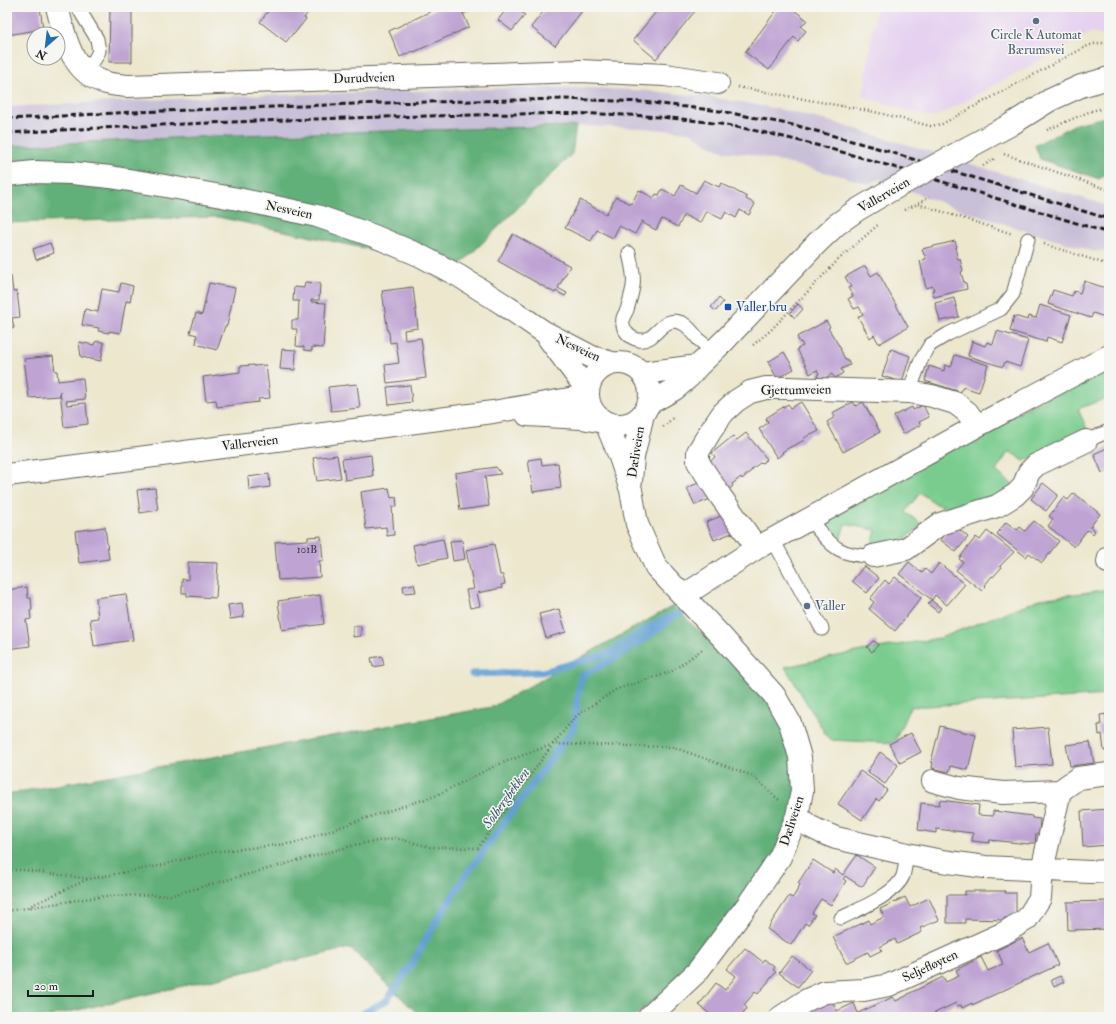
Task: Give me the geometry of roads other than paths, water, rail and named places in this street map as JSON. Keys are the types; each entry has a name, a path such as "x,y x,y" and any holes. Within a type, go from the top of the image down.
{"street":[{"name":"Durudveien","path":"57,7 66,42 72,56 84,70 90,76 106,83 128,86 580,71 665,75 718,83"},
{"name":"Vallerveien","path":"646,409 675,389 689,377 836,225 884,194 1010,125 1050,100 1081,86 1109,78"},
{"name":"Nesveien","path":"7,174 34,172 110,177 238,199 317,216 374,236 419,255 459,276 544,332 592,357 612,363"},
{"name":"Nesveien","path":"544,332 588,391"},
{"path":"683,596 765,544 977,426 1109,356"},
{"path":"642,373 706,359"},
{"path":"612,363 623,363 634,366 642,373 648,383 650,394 646,409 632,422 619,426 605,422 595,414 589,404 588,391 592,378 600,369 612,363"},
{"name":"Gjettumveien","path":"765,544 720,497 698,462 698,452 723,413 736,401 750,392 766,388 909,392 932,396 955,403 968,412 977,426"},
{"name":"Vallerveien","path":"7,474 494,412 575,398 588,391"},
{"name":"Dæliveien","path":"631,490 633,457 646,409"},
{"name":"Vallerveien","path":"494,412 582,418 605,422"},
{"name":"Dæliveien","path":"605,422 620,456 631,490 637,524 656,567 774,695 790,723 800,757 802,791 796,816 780,857 750,903 697,972 649,1017"},
{"path":"872,556 906,548 940,524 997,506 1014,495 1022,487 1029,472 1036,465 1086,441"},
{"path":"932,781 959,788 1003,793 1060,791 1078,778 1109,774"},
{"name":"Seljefløyten","path":"782,1017 807,1000 825,992 864,990 889,985 1004,933 1027,919 1040,898 1042,870 1060,791"},
{"path":"796,816 809,826 836,838 942,861 985,867 1090,872 1109,871"}],"lane":[{"path":"79,7 97,39 99,51 95,59 84,70"},
{"path":"909,392 920,360 930,345 948,334 1001,309 1013,294 1028,239"},
{"path":"629,253 634,285 623,319 624,328 628,335 635,339 644,341 664,325 674,321 685,325 700,340 706,359"},
{"path":"1086,441 1109,431"},
{"path":"810,520 829,543 845,553 860,556 872,556"},
{"path":"765,544 822,629"},
{"path":"841,918 863,908 887,894 902,876 907,854"}],"waterway":[{"name":"Solbergbekken","path":"472,674 542,672 607,654 654,624 687,610"},
{"name":"Solbergbekken","path":"364,1013 387,1000 412,964 434,925 466,875 573,729 581,676 630,649 675,615"}],"railway":[{"path":"7,119 135,112 383,103 563,99 644,102 720,111 798,126 877,148 1109,219"},
{"path":"7,133 165,125 501,114 611,114 684,119 744,128 816,145 1109,233"}],"place":[{"name":"Circle K Automat Bærumsvei","path":"1036,21"},
{"name":"Valler bru","path":"728,307"},
{"name":"Valler","path":"807,606"}]}
